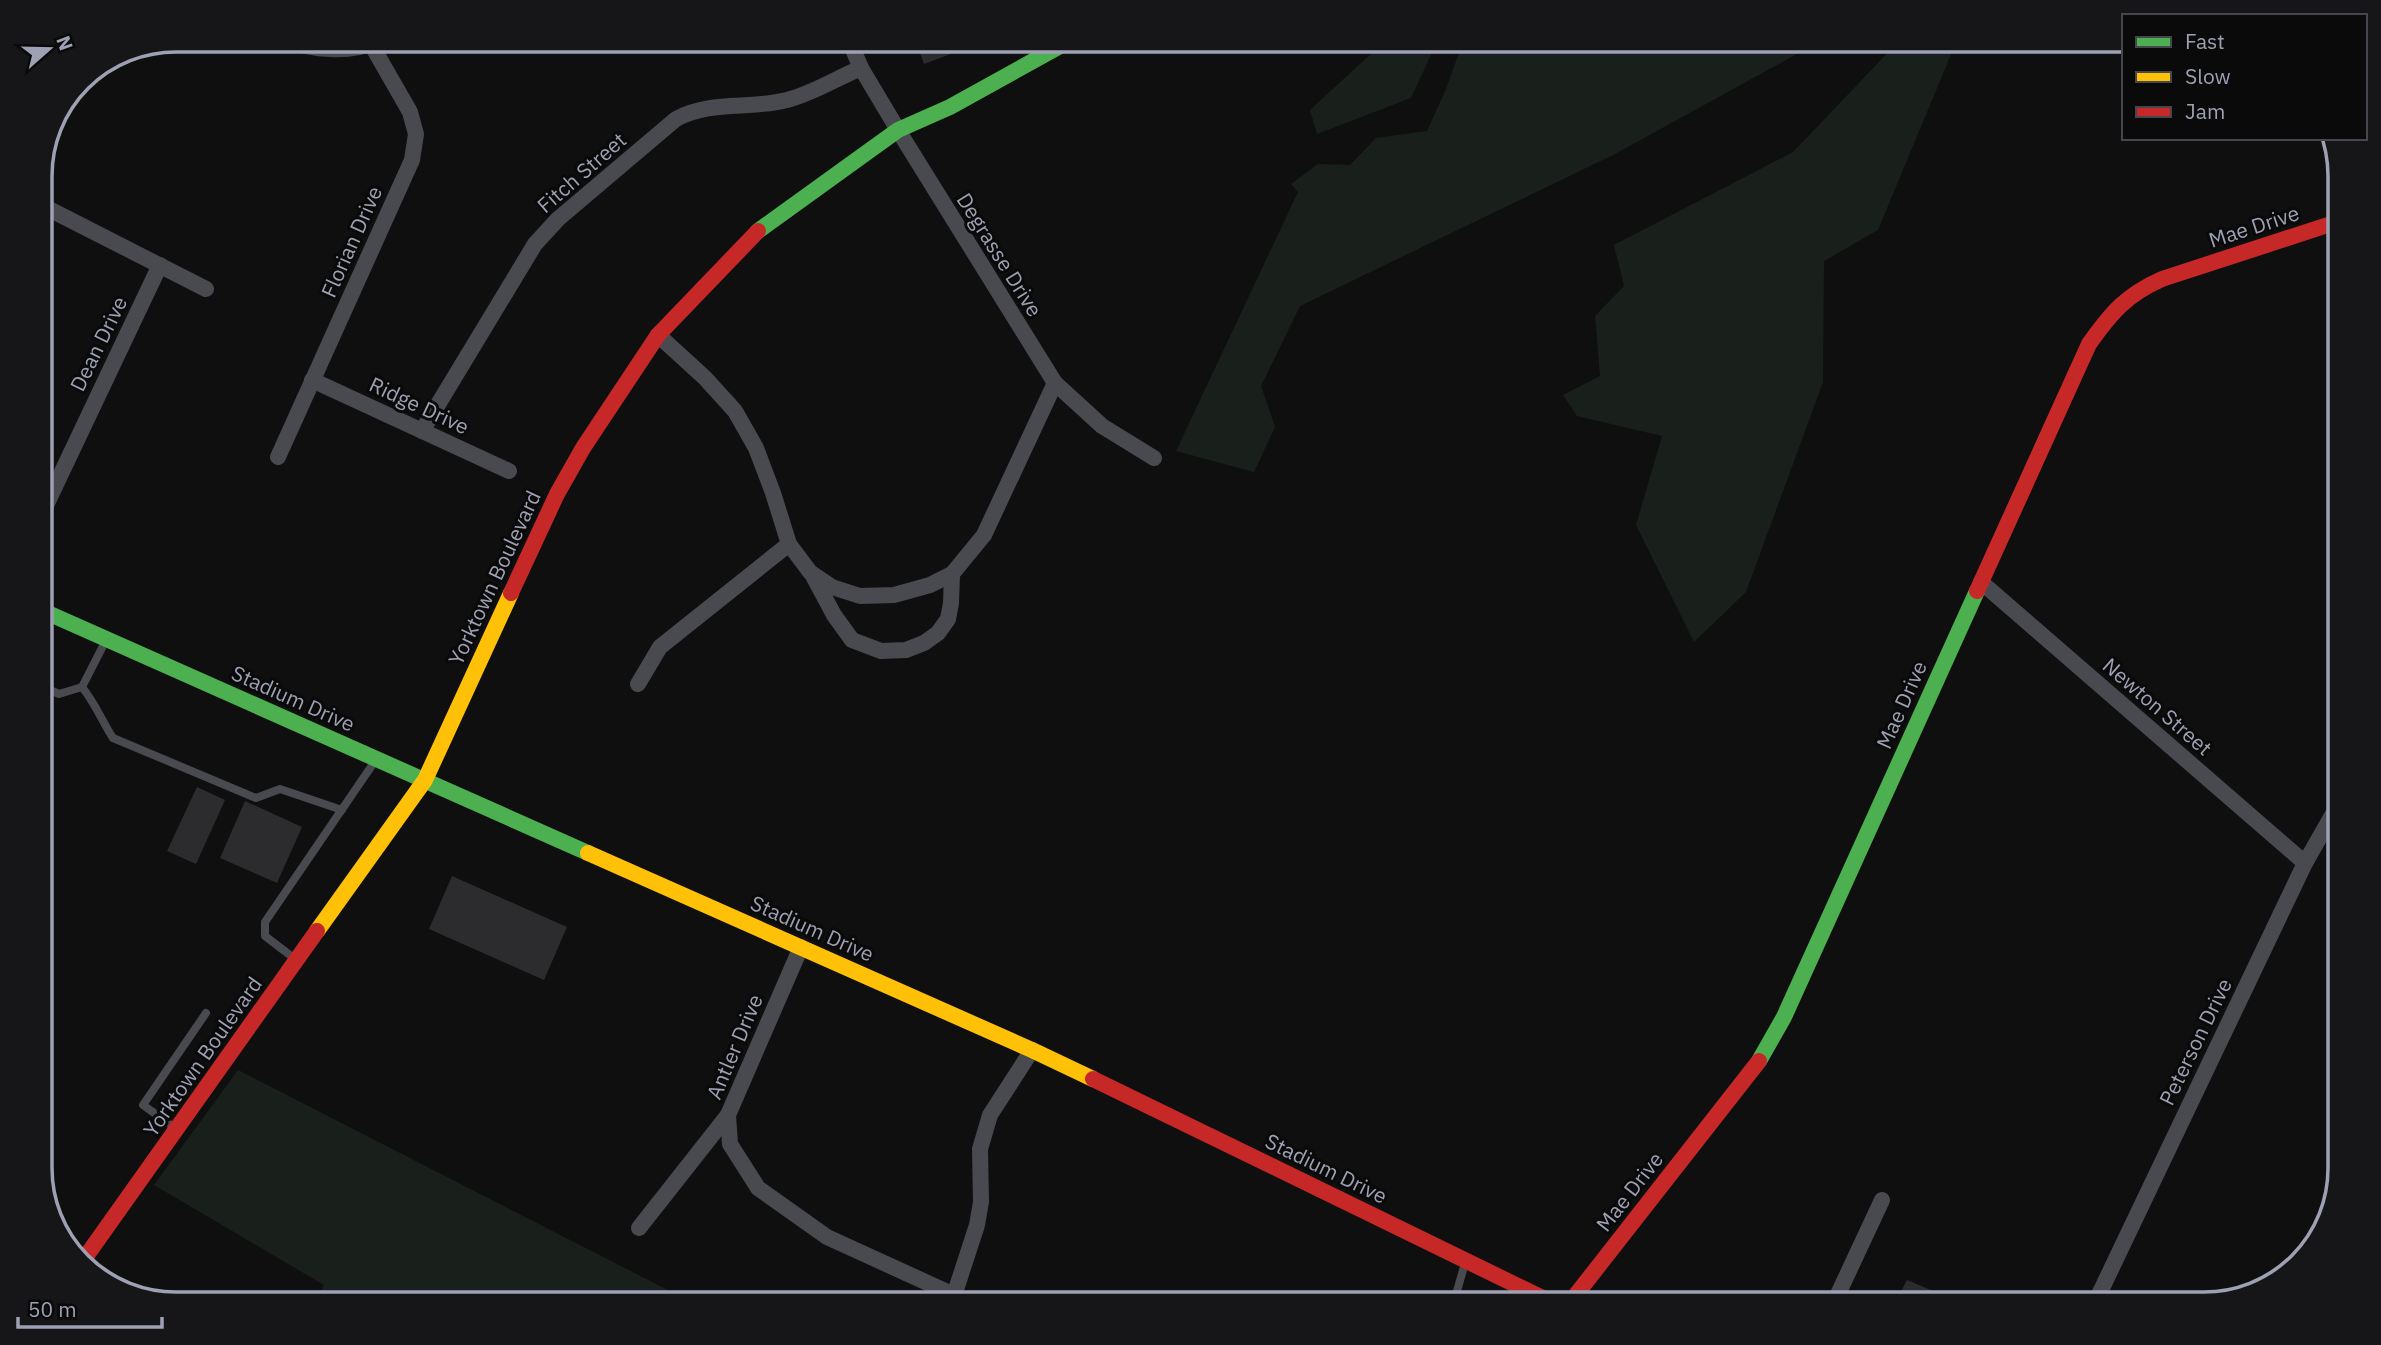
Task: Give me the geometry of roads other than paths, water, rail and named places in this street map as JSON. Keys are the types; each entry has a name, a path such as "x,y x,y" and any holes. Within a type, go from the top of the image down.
{"street":[{"name":"Florian Drive","path":"278,457 412,160 416,134 410,112 381,53"},
{"name":"Degrasse Drive","path":"854,53 898,130 1055,383 1102,426 1154,458"},
{"name":"Yorktown Boulevard","path":"87,1254 425,780 557,494 590,437 658,335 759,229 898,130 950,107 1046,53"},
{"name":"Fitch Street","path":"422,430 536,244 558,219 676,119 710,106 762,105 789,100 861,68"},
{"path":"53,211 206,289"},
{"name":"Mae Drive","path":"1579,1292 1765,1053 1784,1017 2089,344 2113,311 2128,298 2162,279 2328,225"},
{"name":"Dean Drive","path":"53,491 160,265"},
{"path":"658,335 705,378 735,411 756,448 789,544 810,572 834,615 852,640 881,651 906,650 924,643 938,633 948,619 952,574"},
{"name":"Ridge Drive","path":"312,380 509,471"},
{"path":"810,572 832,587 860,596 894,595 930,585 952,574 984,535 1055,383"},
{"path":"639,684 660,647 789,544"},
{"name":"Newton Street","path":"1981,582 2305,863"},
{"name":"Stadium Drive","path":"53,615 1032,1051 1530,1292"},
{"name":"Peterson Drive","path":"2100,1292 2305,863 2328,823"},
{"name":"Antler Drive","path":"801,947 728,1115 730,1144 758,1188 827,1237 936,1292"},
{"path":"955,1292 977,1225 981,1202 980,1149 990,1115 1032,1051"},
{"path":"639,1228 728,1115"},
{"path":"1839,1292 1882,1200"}],"lane":[{"path":"53,691 59,694 82,687 107,639"},
{"path":"82,687 96,704 113,738 256,798 281,789 342,810"},
{"path":"297,961 265,936 265,922 377,759"},
{"path":"177,1130 143,1105 206,1013"},
{"path":"1456,1292 1466,1261"}]}
